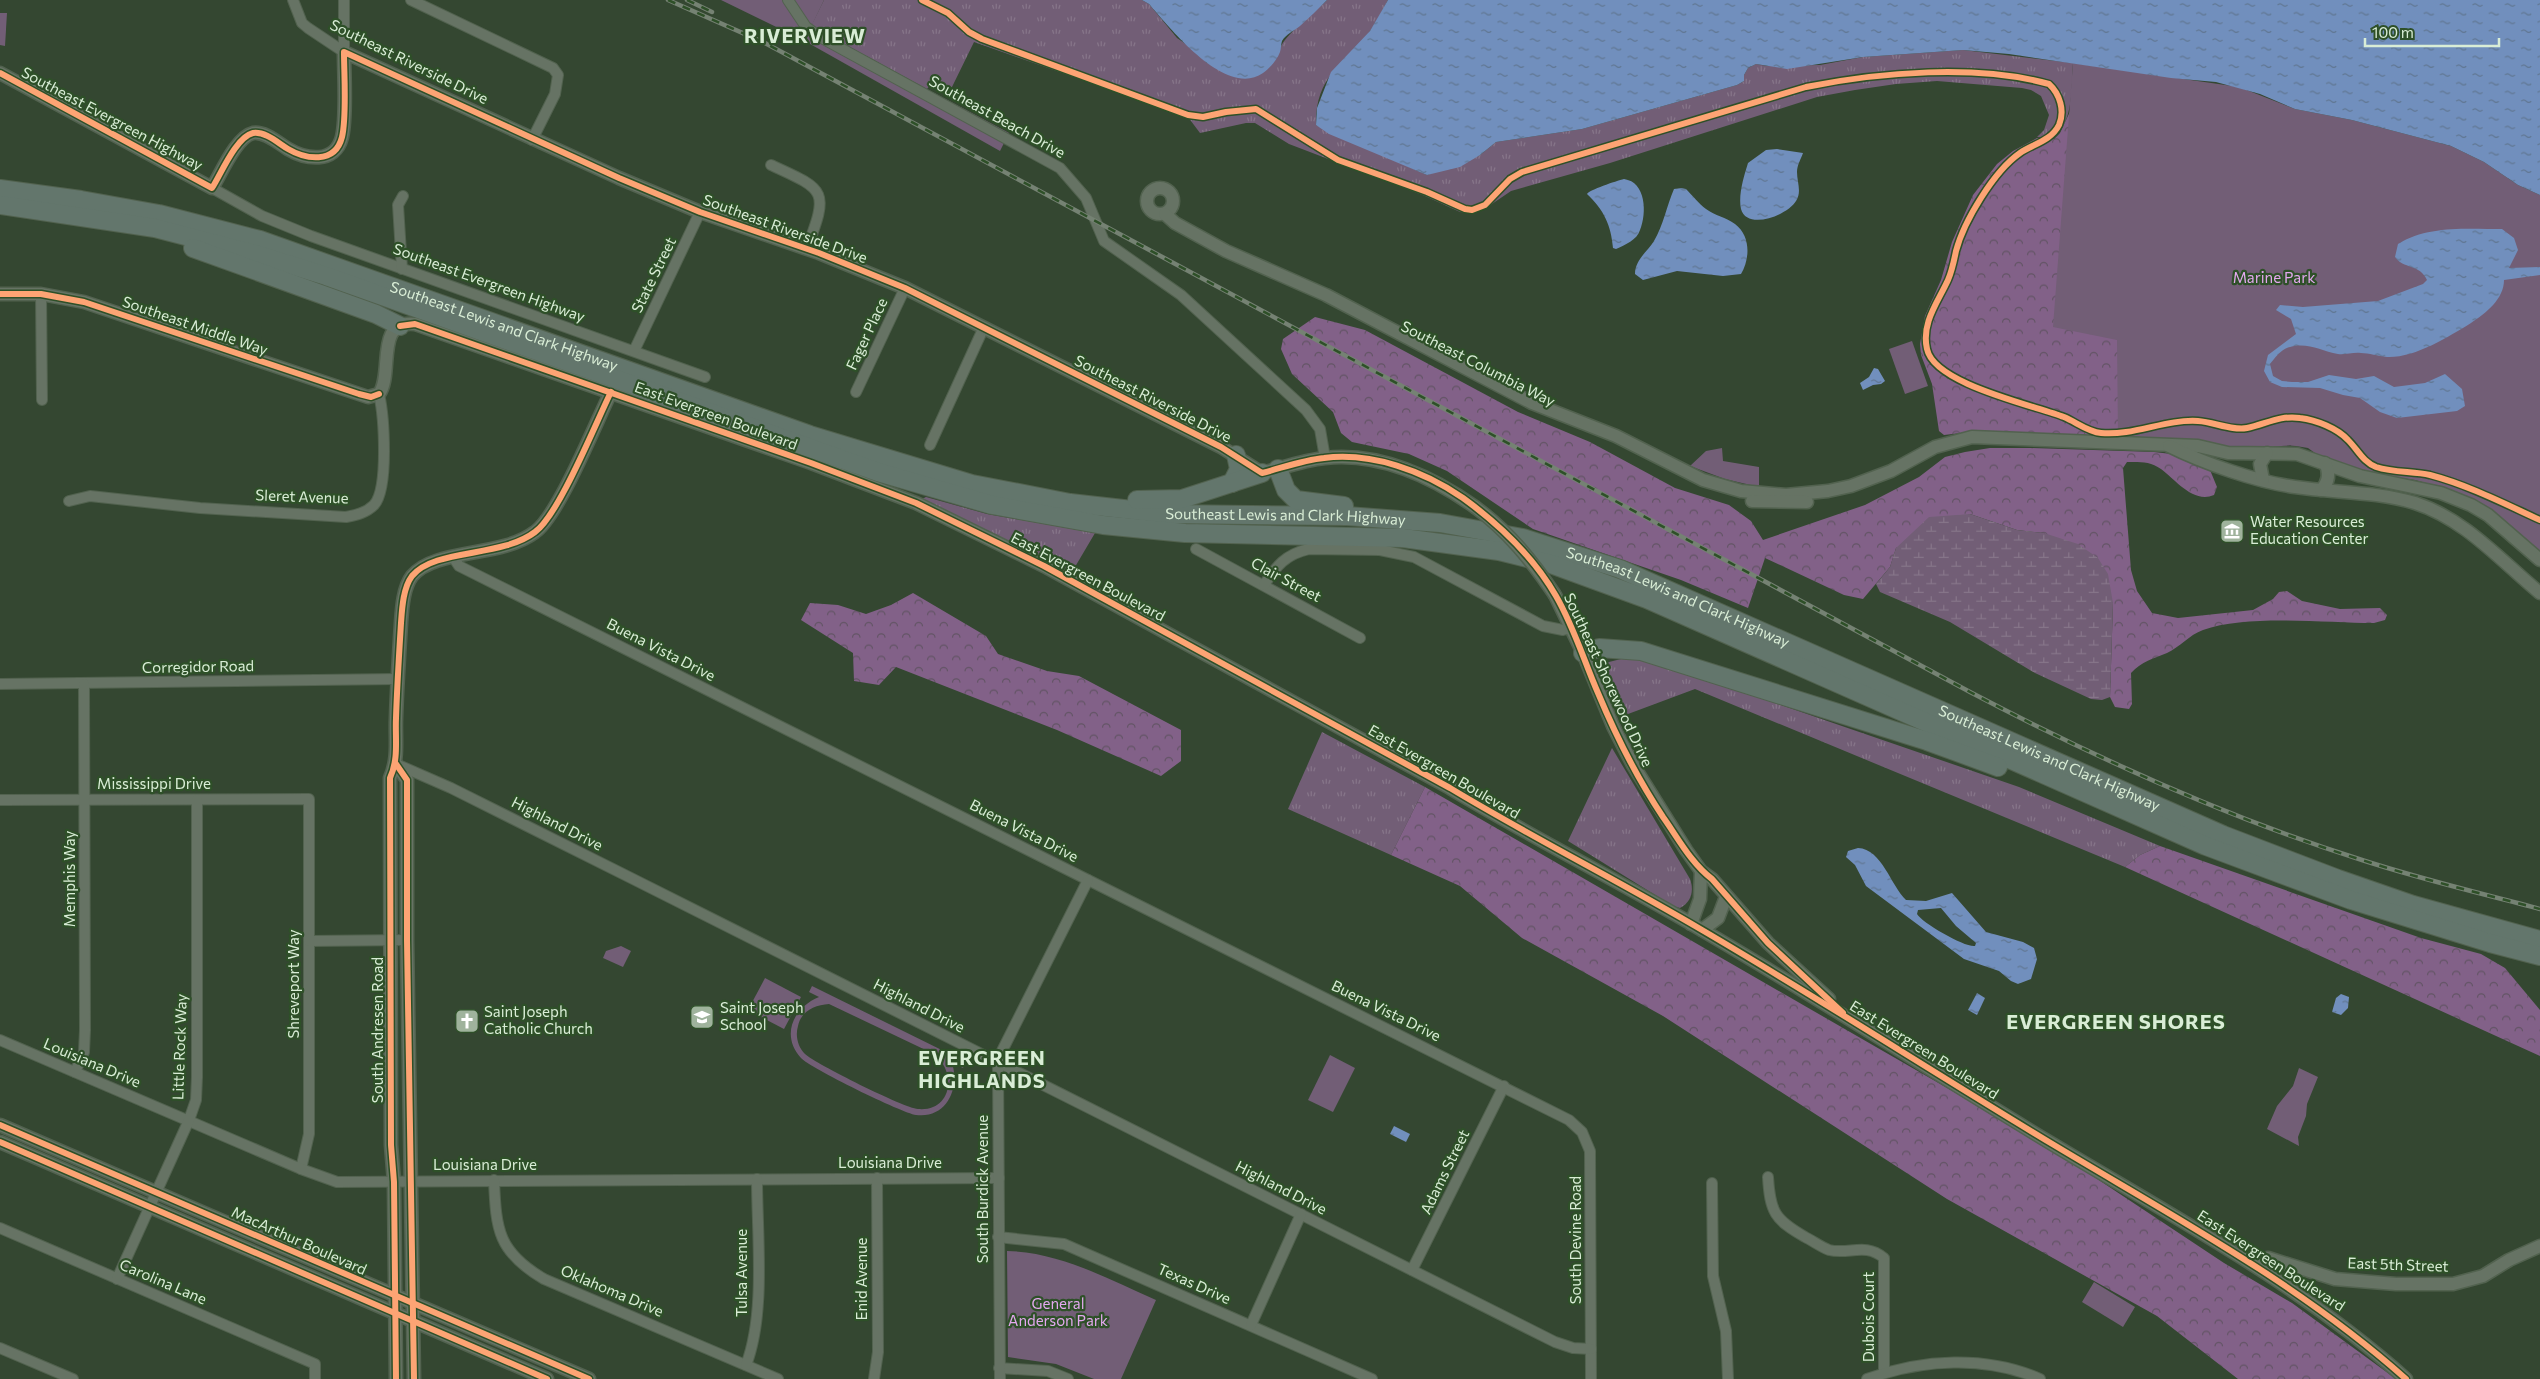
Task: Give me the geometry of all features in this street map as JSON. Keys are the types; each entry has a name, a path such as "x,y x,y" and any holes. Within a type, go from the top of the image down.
{"highway":[{"name":"Southeast Lewis and Clark Highway","path":"0,189 81,200 159,214 260,240 810,434 923,470 1019,494 1086,505 1168,514 1347,516 1440,523 1524,538 1620,569 2223,835 2338,879 2413,905 2540,940"},
{"name":"Southeast Lewis and Clark Highway","path":"0,205 115,221 199,238 318,273 878,472 992,505 1103,525 1185,533 1360,535 1413,539 1499,551 1550,564 1647,599 2216,850 2350,900 2490,943 2540,956"},
{"path":"115,221 393,320 400,326"},
{"path":"1232,483 1238,469 1236,455"},
{"path":"1019,494 1055,493 1139,501 1172,501 1196,496 1270,471 1296,500 1376,509 1440,523"},
{"path":"1583,653 1599,648 1617,648 1666,658 1927,741 2136,816"}],"street":[{"name":"Southeast Riverside Drive","path":"293,0 302,23 344,52 414,83 532,140 700,212 807,248 905,288 1270,471"},
{"path":"212,188 242,139 253,134 263,134 294,152 313,159 331,152 342,137 344,0"},
{"path":"411,0 553,68 558,75 555,94 532,140"},
{"name":"Southeast Beach Drive","path":"788,0 806,27 820,37 1060,168 1093,209 1100,234 1104,241 1182,296 1306,410 1320,429 1325,458"},
{"name":"Southeast Evergreen Highway","path":"0,73 262,216 311,236 705,377"},
{"path":"771,165 810,184 820,196 821,210 807,248"},
{"path":"402,269 398,205 403,196"},
{"name":"State Street","path":"634,351 700,212"},
{"name":"Southeast Columbia Way","path":"1165,214 1182,228 1276,274 1285,275 1326,295 1532,403 1616,436 1703,480 1741,491 1786,495 1828,492 1891,472 1935,447 1972,437 1984,439 2198,446 2228,453 2297,454 2360,476 2441,493 2471,505 2506,529 2540,560"},
{"name":"Fager Place","path":"856,392 905,288"},
{"name":"Southeast Middle Way","path":"0,294 41,294 84,302 364,396 374,397 379,394"},
{"path":"41,294 42,400"},
{"name":"East Evergreen Boulevard","path":"400,326 415,324 611,392 876,487 968,527 1340,728 1697,927 1843,1013 1929,1070 2251,1263 2332,1319 2406,1379"},
{"name":"Sleret Avenue","path":"69,501 90,496 200,508 346,516 361,514 374,505 381,492 384,418 379,394 385,381 388,339 400,326"},
{"path":"930,446 984,326"},
{"name":"South Andresen Road","path":"396,1379 394,1182 391,1145 390,778 396,764 397,679 403,606 411,577 430,562 498,549 523,540 537,531 555,507 611,392"},
{"name":"Southeast Columbia Way","path":"2166,445 2189,456 2291,487 2380,495 2416,503 2443,515 2478,539 2540,593"},
{"path":"2263,480 2260,464 2267,453"},
{"name":"Southeast Shorewood Drive","path":"1270,471 1325,458 1356,458 1393,465 1432,480 1491,519 1523,550 1555,595 1572,628 1601,700 1633,766 1659,811 1701,871 1712,879 1768,943 1843,1013"},
{"path":"2321,490 2326,485 2328,476 2325,463"},
{"path":"1264,585 1276,567 1286,557 1298,551 1309,549 1398,552 1414,557 1543,626 1563,630 1572,628"},
{"name":"Clair Street","path":"1196,550 1360,638"},
{"name":"Buena Vista Drive","path":"453,557 459,566 1504,1086 1569,1120 1582,1132"},
{"name":"Corregidor Road","path":"0,684 397,679"},
{"name":"Memphis Way","path":"75,1072 84,1052 85,1030 84,684"},
{"name":"South Andresen Road","path":"396,764 407,780 407,940 414,1379"},
{"name":"Highland Drive","path":"396,764 451,788 1555,1342 1573,1348 1591,1349"},
{"name":"Mississippi Drive","path":"0,800 309,799"},
{"name":"Shreveport Way","path":"301,1169 309,1134 309,799"},
{"name":"Little Rock Way","path":"117,1279 189,1120 196,1100 197,800"},
{"path":"1701,871 1697,927 1718,918 1726,897"},
{"name":"South Burdick Avenue","path":"1000,1379 998,1064 1002,1051 1088,880"},
{"path":"308,941 407,940"},
{"name":"Louisiana Drive","path":"0,1040 301,1169 337,1182 998,1178"},
{"name":"Adams Street","path":"1412,1270 1504,1086"},
{"name":"MacArthur Boulevard","path":"0,1125 589,1379"},
{"name":"South Devine Road","path":"1582,1132 1590,1151 1591,1173 1591,1379"},
{"name":"MacArthur Boulevard","path":"0,1142 547,1379"},
{"name":"Dubois Court","path":"1768,1177 1769,1192 1778,1220 1829,1250 1874,1250 1884,1258 1884,1373"},
{"name":"Enid Avenue","path":"874,1379 878,1352 877,1178"},
{"name":"Tulsa Avenue","path":"746,1365 754,1344 758,1312 757,1179"},
{"name":"Oklahoma Drive","path":"494,1180 496,1224 500,1238 511,1255 525,1268 544,1279 778,1379"},
{"path":"1712,1183 1713,1276 1726,1331 1728,1379"},
{"path":"1251,1325 1301,1214"},
{"name":"Carolina Lane","path":"0,1228 315,1364 315,1379"},
{"name":"Texas Drive","path":"998,1237 1064,1244 1372,1379"},
{"name":"East 5th Street","path":"2251,1263 2268,1258 2335,1278 2406,1285 2453,1284 2483,1276 2509,1260 2540,1246"},
{"path":"0,1348 74,1379"},
{"path":"1867,1379 1921,1364 1998,1364 2017,1369 2040,1379"},
{"path":"999,1368 1048,1371 1068,1379"}],"green space":[{"path":"721,0 824,0 811,27 1009,133 1000,151 803,40"},
{"path":"824,0 1142,0 1149,4 1177,38 1193,49 1207,63 1281,47 1294,30 1327,0 1388,0 1368,34 1340,64 1325,84 1320,95 1316,125 1427,175 1480,155 1496,142 1582,129 1737,85 1744,81 1744,75 1748,68 1756,64 1767,66 1820,65 1863,57 1963,50 2073,63 2068,114 2060,132 2053,139 2037,137 2044,130 2049,115 2041,96 2031,90 1937,81 1896,84 1817,97 1610,163 1511,191 1486,208 1469,213 1460,212 1425,196 1289,144 1255,123 1246,123 1200,133 1188,117 974,42 951,89 934,80 927,89 811,26"},
{"path":"0,13 7,13 5,46 0,45"},
{"name":"Marine Park","path":"2073,63 2239,87 2295,109 2352,120 2451,146 2484,162 2518,185 2540,195 2540,553 2440,487 2415,480 2360,472 2319,456 2308,448 2290,445 2237,451 2202,443 2118,435 2117,340 2053,327"},
{"path":"2074,103 2346,447 2202,443 2118,435 2075,437 1977,431 1944,435 1939,431 1932,384 1921,355 1920,344 1925,316 1941,280 1952,242 1973,195 1997,164 2013,151 2037,138 2054,139 2060,133"},
{"path":"1315,317 1365,330 1518,412 1590,442 1675,488 1729,505 1751,521 1763,540 1865,505 1919,477 1945,457 1965,452 1990,448 2030,448 2154,452 2180,455 2210,470 2217,487 2214,495 2206,497 2192,493 2157,466 2149,463 2127,462 2123,468 2131,570 2137,591 2152,613 2178,618 2253,610 2273,599 2279,592 2287,591 2302,601 2340,609 2380,608 2387,615 2385,620 2374,623 2287,620 2242,622 2203,630 2167,653 2144,663 2131,673 2132,704 2129,709 2115,707 2110,697 2113,603 2044,533 2017,530 1970,514 1896,548 1890,567 1863,599 1844,595 1765,558 1748,608 1681,580 1533,529 1447,471 1409,454 1352,442 1341,433 1333,412 1292,374 1281,349 1283,339"},
{"path":"1912,341 1928,386 1905,394 1889,349"},
{"path":"1722,448 1723,461 1759,467 1759,487 1725,479 1690,466 1706,451"},
{"path":"926,497 987,514 1095,533 1072,572 920,500"},
{"path":"1970,514 2017,530 2044,533 2078,544 2098,558 2108,574 2113,603 2110,697 2102,700 2091,699 2035,673 1950,622 1880,592 1876,584 1890,567 1896,548 1929,517"},
{"path":"913,593 986,636 998,654 1047,671 1079,676 1181,730 1181,761 1161,776 1057,730 896,667 879,685 854,681 853,653 801,620 810,603 838,605 866,614 891,605"},
{"path":"1629,657 1697,676 2019,787 2160,846 2140,855 2125,867 1695,689 1628,714 1622,712 1611,703 1602,683 1600,670 1605,663"},
{"path":"1322,732 1425,787 1391,855 1288,809"},
{"path":"1612,748 1690,879 1691,895 1680,908 1673,906 1568,841"},
{"path":"1425,787 2046,1145 2224,1263 2292,1303 2396,1379 2238,1379 2157,1316 1947,1199 1663,1016 1522,938 1460,886 1391,855"},
{"path":"2160,846 2421,938 2481,954 2505,968 2540,1010 2540,1056 2125,867 2140,855"},
{"path":"621,946 631,951 623,967 603,958 606,951"},
{"path":"765,978 801,997 784,1029 748,1010"},
{"path":"812,986 966,1062 963,1068 952,1063 954,1082 949,1100 936,1112 927,1115 916,1115 876,1099 838,1080 801,1058 791,1040 791,1031 797,1015 810,1002 819,997 809,992","holes":["829,1004 934,1054 942,1062 946,1071 947,1090 944,1098 938,1104 929,1108 918,1109 879,1094 812,1059 801,1048 797,1037 797,1030 805,1013 814,1007"]},
{"path":"1330,1055 1355,1068 1333,1112 1308,1100"},
{"path":"2299,1068 2318,1077 2307,1104 2306,1116 2298,1137 2299,1146 2267,1129 2277,1106 2293,1086"},
{"name":"General Anderson Park","path":"1007,1251 1046,1256 1065,1261 1156,1300 1121,1379 1094,1379 1056,1364 1008,1357"},
{"path":"2094,1282 2135,1307 2123,1327 2082,1302"}],"water":[{"path":"1142,0 1327,0 1282,41 1279,55 1271,66 1263,73 1248,78 1233,77 1216,69 1200,57 1170,29 1149,4"},
{"path":"1388,0 2540,0 2540,195 2518,185 2484,162 2451,146 2352,120 2295,109 2260,94 2216,82 2171,78 2009,54 1963,50 1863,57 1787,69 1756,64 1748,68 1744,75 1744,81 1737,85 1582,129 1496,142 1480,155 1460,167 1427,175 1329,134 1316,125 1317,108 1331,72 1370,31"},
{"path":"1777,149 1803,153 1797,169 1798,198 1792,206 1777,215 1759,220 1751,219 1745,216 1740,204 1748,163 1766,150"},
{"path":"1624,179 1631,181 1641,192 1644,215 1636,237 1616,249 1613,248 1606,218 1587,194 1597,188"},
{"path":"1674,189 1686,189 1706,209 1732,222 1740,229 1744,235 1747,248 1746,262 1741,274 1723,276 1677,271 1643,280 1635,274 1639,260 1657,235"},
{"path":"2448,229 2502,229 2514,238 2518,250 2509,268 2540,267 2540,275 2504,280 2501,293 2493,305 2477,319 2452,334 2431,346 2409,354 2387,357 2367,353 2338,354 2309,346 2290,347 2278,354 2270,364 2273,376 2282,381 2292,382 2308,382 2329,375 2356,379 2374,376 2394,387 2425,383 2445,374 2462,389 2465,406 2457,411 2397,418 2380,412 2360,398 2320,388 2282,387 2270,382 2264,371 2268,355 2296,334 2291,319 2276,310 2280,305 2303,307 2378,301 2423,284 2427,280 2420,271 2398,261 2395,257 2398,244 2422,234"},
{"path":"1874,368 1878,369 1885,381 1863,390 1860,383 1869,377"},
{"path":"1858,848 1874,855 1906,900 1926,901 1952,893 1986,932 2023,942 2034,948 2037,959 2031,979 2018,984 1999,971 1964,959 1866,886 1855,865 1846,857 1848,851","holes":["1941,908 1956,926 1976,943 1975,946 1970,946 1935,929 1917,914 1918,910"]},
{"path":"1977,993 1985,998 1977,1015 1968,1010"},
{"path":"2341,994 2349,997 2348,1008 2341,1015 2332,1012 2336,998"},
{"path":"1394,1126 1410,1134 1406,1142 1390,1134"}],"railway":[{"path":"668,0 765,43 1970,692 2065,740 2212,806 2312,843 2450,886 2540,909"},
{"path":"687,0 712,12"}],"cycle path":[{"path":"922,0 948,13 969,32 982,39 1188,115 1203,117 1226,112 1256,109 1338,160 1427,192 1465,209 1472,210 1485,205 1510,179 1522,172 1806,87 1865,77 1928,72 1991,74 2049,84 2059,98 2062,114 2059,125 2047,139 2020,153 2010,161 1990,184 1973,212 1960,239 1949,277 1928,322 1926,330 1927,349 1934,361 1947,373 1987,392 2064,417 2087,429 2101,433 2125,432 2186,421 2198,421 2241,429 2273,420 2293,417 2313,421 2326,425 2338,432 2371,465 2444,479 2486,495 2540,520"},
{"path":"0,73 212,188 235,148 241,141 253,133 267,136 295,153 311,157 326,156 333,152 338,146 344,128 344,52 619,178 700,212 819,253 905,288 1221,447 1262,473 1308,460 1342,457 1360,458 1379,461 1415,472 1448,488 1503,530 1547,581 1568,620 1627,756 1653,802 1691,858 1768,943 1843,1013"},
{"path":"0,294 41,294 84,302 359,394 371,397 379,394"},
{"path":"400,326 415,324 811,463 916,503 1044,566 1450,788 1746,956 2236,1254 2324,1313 2406,1379"},
{"path":"396,1379 394,1182 391,1145 390,778 396,756 398,671 405,592 412,576 422,567 436,561 505,546 535,532 545,522 566,488 611,392"},
{"path":"396,764 407,780 407,940 414,1379"},
{"path":"0,1125 589,1379"},
{"path":"0,1142 547,1379"}],"place":[{"name":"Water Resources Education Center","path":"2232,531"},
{"name":"Saint Joseph School","path":"702,1017"},
{"name":"Saint Joseph Catholic Church","path":"467,1021"}],"district":[{"name":"RIVERVIEW","path":"805,36"},
{"name":"EVERGREEN SHORES","path":"2116,1022"},
{"name":"EVERGREEN HIGHLANDS","path":"982,1070"}]}
